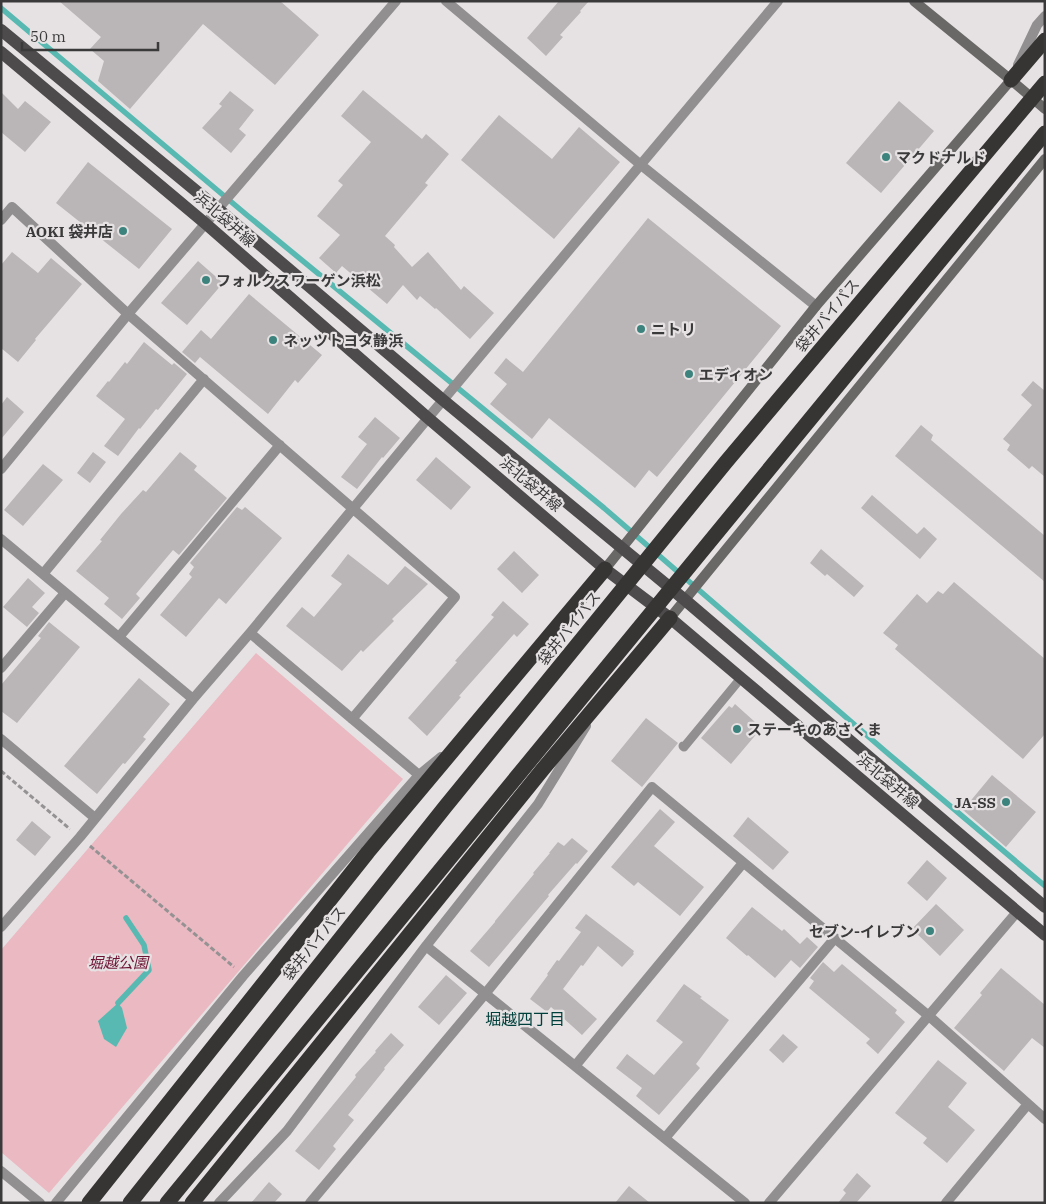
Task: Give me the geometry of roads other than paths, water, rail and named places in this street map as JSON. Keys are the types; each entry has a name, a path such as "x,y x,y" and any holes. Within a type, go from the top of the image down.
{"highway":[{"path":"1011,80 1045,40"},
{"name":"袋井バイパス","path":"130,1203 439,815 713,478 1045,83"},
{"path":"167,1203 1045,133"},
{"path":"89,1203 368,852 606,569"},
{"path":"192,1203 543,769 670,618"}],"main road":[{"name":"浜北袋井線","path":"1,30 685,600 1045,907"},
{"name":"浜北袋井線","path":"1,52 206,224 428,418 606,569 670,618 1045,935"}],"street":[{"path":"1,469 128,314 396,1"},
{"path":"446,1 641,165 816,306"},
{"path":"2,923 80,837 193,699 778,1"},
{"path":"914,1 1045,109"},
{"path":"606,569 816,306 1011,80 1037,25 1045,16"},
{"path":"670,618 1045,159"},
{"path":"1,220 12,207 128,314 456,597 352,719"},
{"path":"43,574 204,379"},
{"path":"118,638 280,445"},
{"path":"1,539 193,699"},
{"path":"1,668 65,593"},
{"path":"250,633 419,775"},
{"path":"219,1203 287,1130 426,946 538,804 602,700"},
{"path":"56,1203 243,976 419,775 469,732"},
{"path":"1,738 95,818"},
{"path":"310,1203 485,994 652,787 929,1016 1045,1119"},
{"path":"575,1066 744,863"},
{"path":"769,1203 1017,912"},
{"path":"665,1138 835,938"},
{"path":"426,946 745,1203"},
{"path":"946,1203 1028,1104"},
{"path":"1,1171 40,1203"}],"lane":[{"path":"683,746 741,678"}],"water":[{"path":"118,1003 122,1008 127,1028 116,1047 104,1039 98,1021"}],"waterway":[{"path":"1,8 248,216 604,508 885,751 1045,886"},
{"path":"118,1003 149,970 144,945 126,918"}],"place":[{"name":"マクドナルド","path":"886,157"},
{"name":"AOKI 袋井店","path":"123,231"},
{"name":"フォルクスワーゲン浜松","path":"206,280"},
{"name":"ニトリ","path":"641,329"},
{"name":"ネッツトヨタ静浜","path":"273,340"},
{"name":"エディオン","path":"689,374"},
{"name":"ステーキのあさくま","path":"737,729"},
{"name":"JA-SS","path":"1006,802"},
{"name":"セブン-イレブン","path":"930,931"}],"district":[{"name":"堀越四丁目","path":"525,1019"}],"park label":[{"name":"堀越公園","path":"118,962"}]}
